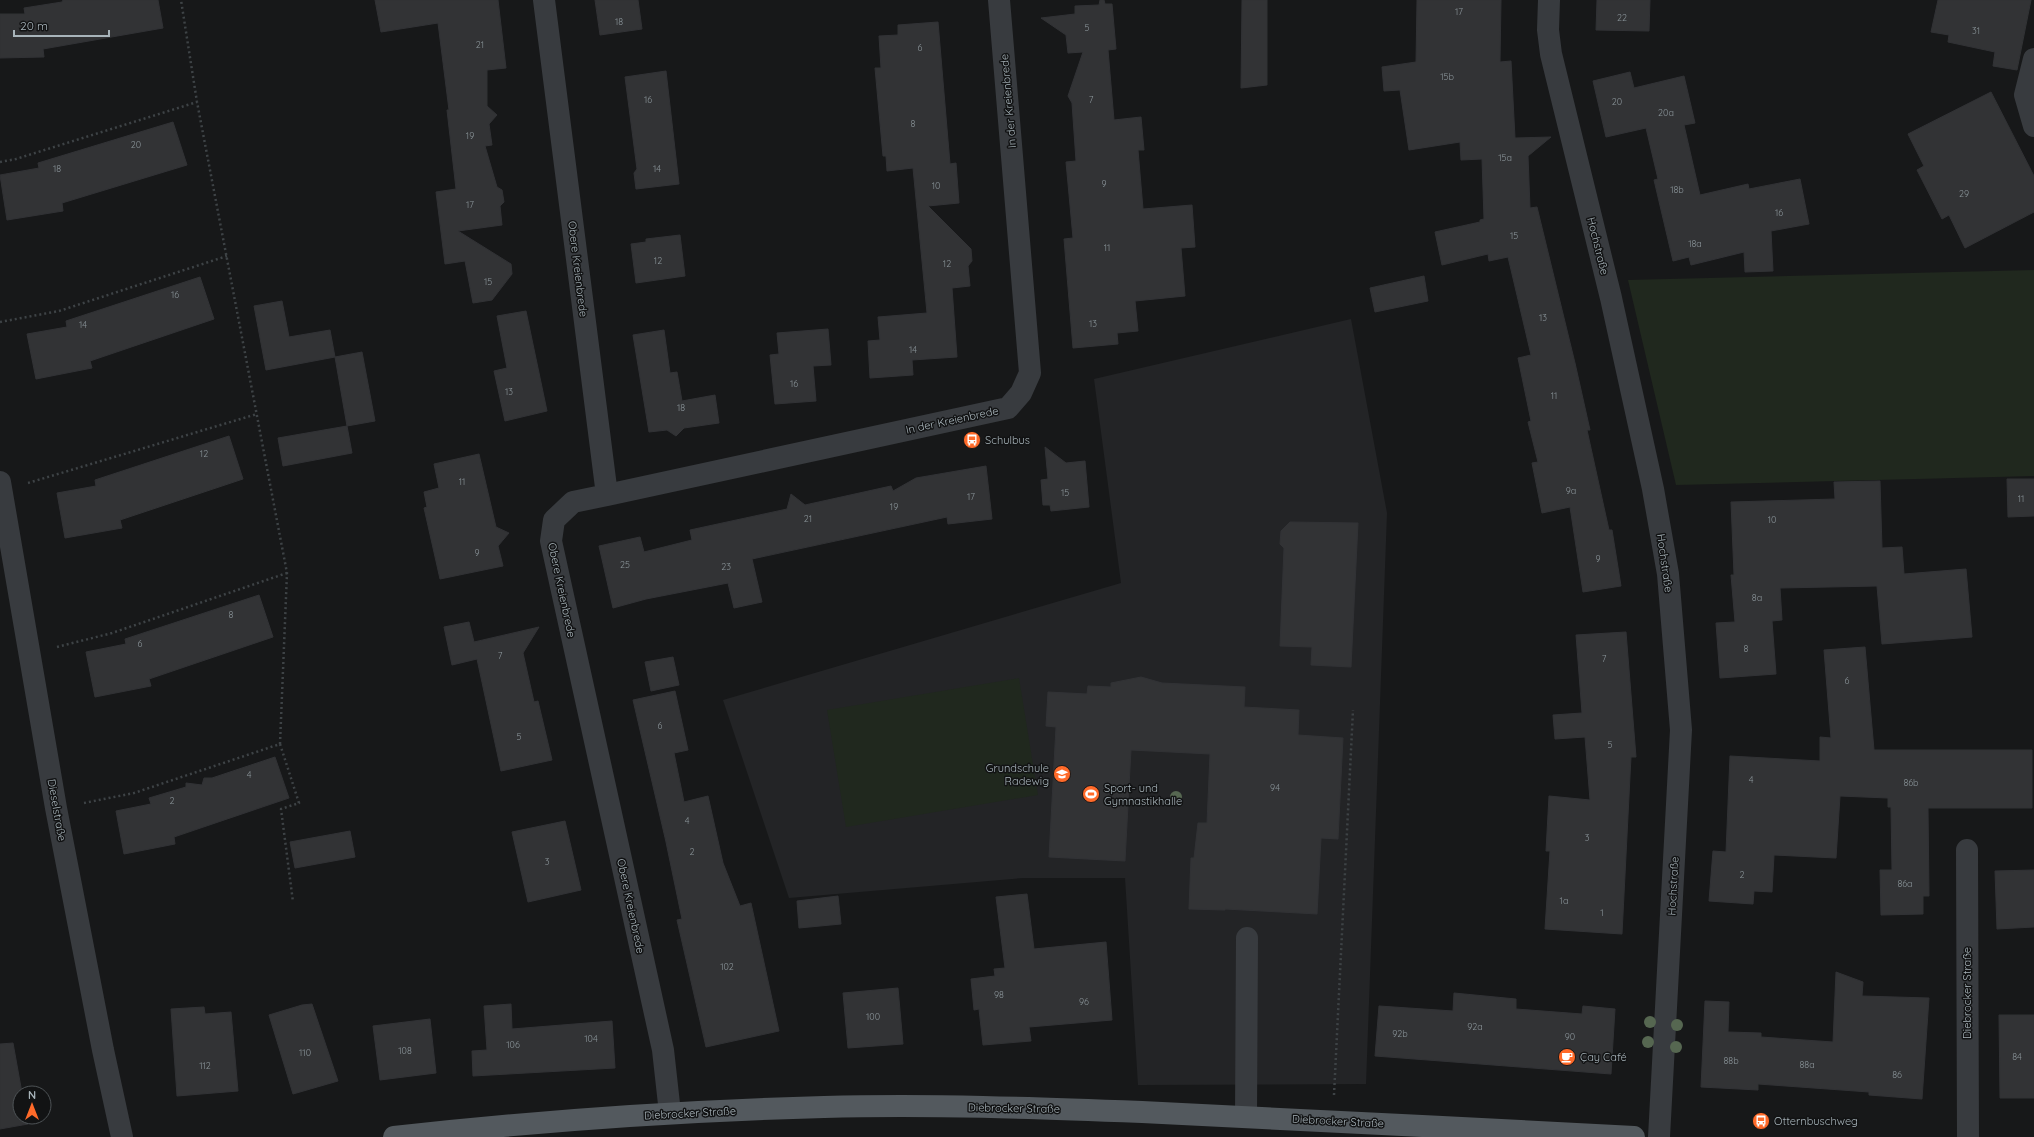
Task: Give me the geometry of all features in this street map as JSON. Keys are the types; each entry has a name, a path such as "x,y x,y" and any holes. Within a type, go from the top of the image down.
{"main road":[{"name":"Diebrocker Straße","path":"394,1137 509,1124 670,1113 881,1106 1033,1108 1246,1116 1547,1135 1634,1137"}],"street":[{"name":"Obere Kreienbrede","path":"544,0 607,495 573,502 554,520 551,541 663,1050 670,1113"},
{"name":"In der Kreienbrede","path":"607,495 1008,408 1021,393 1030,372 999,0"},
{"name":"Hochstraße","path":"1549,0 1548,30 1551,54 1611,298 1653,489 1668,574 1681,730 1658,1137"},
{"path":"2034,58 2025,95 2034,126"},
{"name":"Dieselstraße","path":"1,487 56,808 103,1050 122,1137"},
{"name":"Diebrocker Straße","path":"1967,850 1968,1137"},
{"path":"1246,1116 1247,938"}],"path":[{"path":"181,0 197,102 287,573 280,744 299,803 281,809 293,902"},
{"path":"0,162 16,159 197,102"},
{"path":"0,322 59,311 227,256"},
{"path":"1,487 257,414"},
{"path":"30,654 112,633 287,573"},
{"path":"1335,1091 1353,710"},
{"path":"56,808 134,793 280,744"}],"shaded area":[{"name":"Grundschule Radewig","path":"1351,319 1387,513 1366,1084 1138,1085 1125,878 1023,878 789,898 723,700 1121,583 1094,379"}],"green space":[{"path":"2034,270 2034,476 1676,485 1628,280"},
{"path":"1019,678 1038,795 846,827 827,710"}],"building":[{"path":"63,0 158,0 163,28 43,49 44,57 0,58 0,14 25,14 24,8 62,2"},
{"path":"375,0 498,0 506,68 487,70 487,106 497,115 489,124 492,145 485,146 497,187 502,190 504,202 500,206 502,225 458,231 511,264 512,274 492,300 473,303 465,261 445,264 436,192 456,189 447,110 449,110 438,23 381,32"},
{"path":"595,0 638,0 642,29 600,35"},
{"path":"1100,0 1104,0 1105,4 1112,4 1116,49 1108,50 1114,120 1141,117 1144,150 1138,150 1143,209 1192,205 1195,247 1181,248 1185,296 1135,301 1138,331 1117,333 1118,344 1073,348 1064,239 1073,238 1066,162 1076,161 1072,103 1068,96 1083,52 1068,53 1066,35 1041,18 1075,14 1075,6 1099,5"},
{"path":"1242,0 1267,0 1267,85 1241,88"},
{"path":"1417,0 1501,0 1500,62 1511,61 1515,138 1551,137 1528,156 1530,208 1537,207 1575,363 1590,430 1587,430 1609,530 1612,530 1621,586 1583,592 1570,507 1542,513 1532,463 1538,462 1528,422 1531,421 1518,358 1531,355 1508,257 1489,261 1488,254 1442,265 1435,232 1480,222 1480,220 1484,219 1482,159 1461,160 1460,142 1409,150 1400,90 1384,91 1382,67 1416,62"},
{"path":"1597,0 1650,0 1649,31 1596,30"},
{"path":"1938,0 2031,0 2017,70 1993,66 1995,52 1948,42 1949,35 1931,32"},
{"path":"938,22 950,164 956,163 959,203 928,206 971,249 972,261 968,266 970,286 952,288 957,357 912,360 913,375 870,378 868,341 880,340 878,317 927,313 913,168 887,171 886,156 883,156 875,68 881,68 879,36 898,35 898,25"},
{"path":"666,71 679,184 636,189 634,173 637,169 625,77"},
{"path":"1630,72 1634,88 1684,76 1695,123 1684,125 1700,195 1748,184 1749,189 1800,179 1809,224 1771,231 1773,271 1745,272 1744,252 1691,265 1689,257 1673,261 1654,180 1658,179 1646,128 1606,137 1593,81"},
{"path":"1991,92 2034,176 2034,212 1965,248 1949,215 1942,219 1917,170 1924,166 1908,134"},
{"path":"173,122 187,165 62,203 63,211 7,220 0,175 39,168 38,163"},
{"path":"680,235 685,276 636,283 631,244 646,242 646,239"},
{"path":"1424,276 1428,301 1375,312 1370,288"},
{"path":"200,277 214,319 90,361 92,368 36,379 27,334 67,327 66,321"},
{"path":"282,301 289,337 330,330 335,357 266,370 254,306"},
{"path":"526,311 547,411 505,421 494,371 507,368 497,316"},
{"path":"828,329 831,365 813,366 816,401 775,404 770,355 779,354 777,333"},
{"path":"664,330 670,373 677,372 682,401 715,395 719,423 684,428 676,436 667,430 649,432 633,335"},
{"path":"362,352 375,421 347,426 335,357"},
{"path":"347,426 352,453 283,466 278,438"},
{"path":"229,436 243,479 120,520 122,528 65,538 57,493 96,486 95,480"},
{"path":"1045,447 1066,463 1085,461 1089,507 1051,511 1050,505 1043,505 1041,480 1048,479"},
{"path":"479,454 496,527 509,533 498,546 503,566 440,579 424,508 427,507 424,492 439,488 434,464"},
{"path":"986,466 992,519 948,524 947,517 752,559 762,602 734,608 728,583 646,599 613,608 599,546 640,537 644,552 692,540 690,530 787,509 791,494 805,505 891,486 893,491 916,478"},
{"path":"2007,479 2034,479 2034,516 2008,517"},
{"path":"1880,481 1882,548 1902,547 1904,574 1966,569 1972,637 1882,644 1877,586 1780,588 1782,620 1772,621 1776,674 1720,678 1716,623 1735,622 1731,575 1734,575 1731,502 1835,499 1834,482"},
{"path":"1290,522 1358,523 1351,667 1311,665 1312,647 1280,646 1284,548 1280,544 1281,531"},
{"path":"259,595 273,637 149,679 151,686 95,697 86,652 126,644 125,639"},
{"path":"469,622 474,642 539,627 523,653 534,702 538,701 552,760 501,771 477,659 452,665 444,627"},
{"path":"1626,632 1636,757 1631,757 1622,934 1545,929 1550,851 1546,851 1549,796 1590,800 1585,737 1555,739 1553,715 1582,713 1576,635"},
{"path":"1865,647 1874,750 2032,750 2032,808 1928,808 1929,896 1923,896 1923,914 1881,915 1880,870 1892,870 1891,807 1888,807 1888,798 1840,796 1836,858 1774,855 1772,892 1754,891 1753,904 1709,901 1713,851 1726,852 1730,756 1820,761 1820,737 1831,738 1824,650"},
{"path":"673,657 679,685 651,691 645,662"},
{"path":"1141,677 1162,683 1245,687 1244,707 1299,710 1298,735 1343,738 1338,839 1321,838 1317,914 1225,909 1189,909 1191,858 1194,858 1198,823 1207,823 1210,754 1131,750 1125,861 1049,857 1056,727 1046,726 1048,692 1087,694 1088,686 1111,687 1111,683"},
{"path":"675,691 688,750 674,753 684,802 708,796 723,863 740,906 751,903 779,1031 706,1047 677,920 682,919 666,842 633,700"},
{"path":"275,757 289,798 174,837 175,844 124,854 116,811 151,804 149,798 186,787 186,783 202,785 204,778 212,778"},
{"path":"565,821 581,890 528,902 512,832"},
{"path":"350,831 355,857 295,868 290,842"},
{"path":"2034,870 2034,927 1997,929 1995,871"},
{"path":"1027,894 1034,949 1106,942 1112,1020 1029,1027 1031,1041 983,1045 979,1009 974,1010 971,979 995,976 994,969 1005,968 996,897"},
{"path":"838,896 841,924 799,928 797,901"},
{"path":"1836,972 1863,982 1862,996 1929,998 1922,1099 1869,1095 1869,1092 1758,1084 1758,1090 1701,1087 1705,1001 1729,1002 1728,1032 1761,1033 1761,1037 1833,1042"},
{"path":"898,988 903,1044 848,1048 843,993"},
{"path":"1454,993 1516,999 1516,1009 1582,1014 1583,1006 1615,1009 1611,1074 1375,1056 1379,1006 1453,1011"},
{"path":"312,1004 338,1081 293,1094 269,1015 302,1005"},
{"path":"511,1004 512,1029 612,1021 615,1068 473,1076 472,1051 487,1050 484,1006"},
{"path":"204,1007 205,1014 231,1012 238,1091 177,1096 171,1009"},
{"path":"1999,1015 2034,1015 2034,1098 2000,1098"},
{"path":"430,1019 436,1073 380,1080 373,1026"},
{"path":"13,1043 21,1085 12,1085 12,1125 22,1125 0,1129 0,1044"}],"place":[{"name":"Schulbus","path":"972,440"},
{"name":"Grundschule Radewig","path":"1062,774"},
{"name":"Sport- und Gymnastikhalle","path":"1091,794"},
{"name":"Çay Café","path":"1567,1057"},
{"name":"Otternbuschweg","path":"1761,1121"}]}
